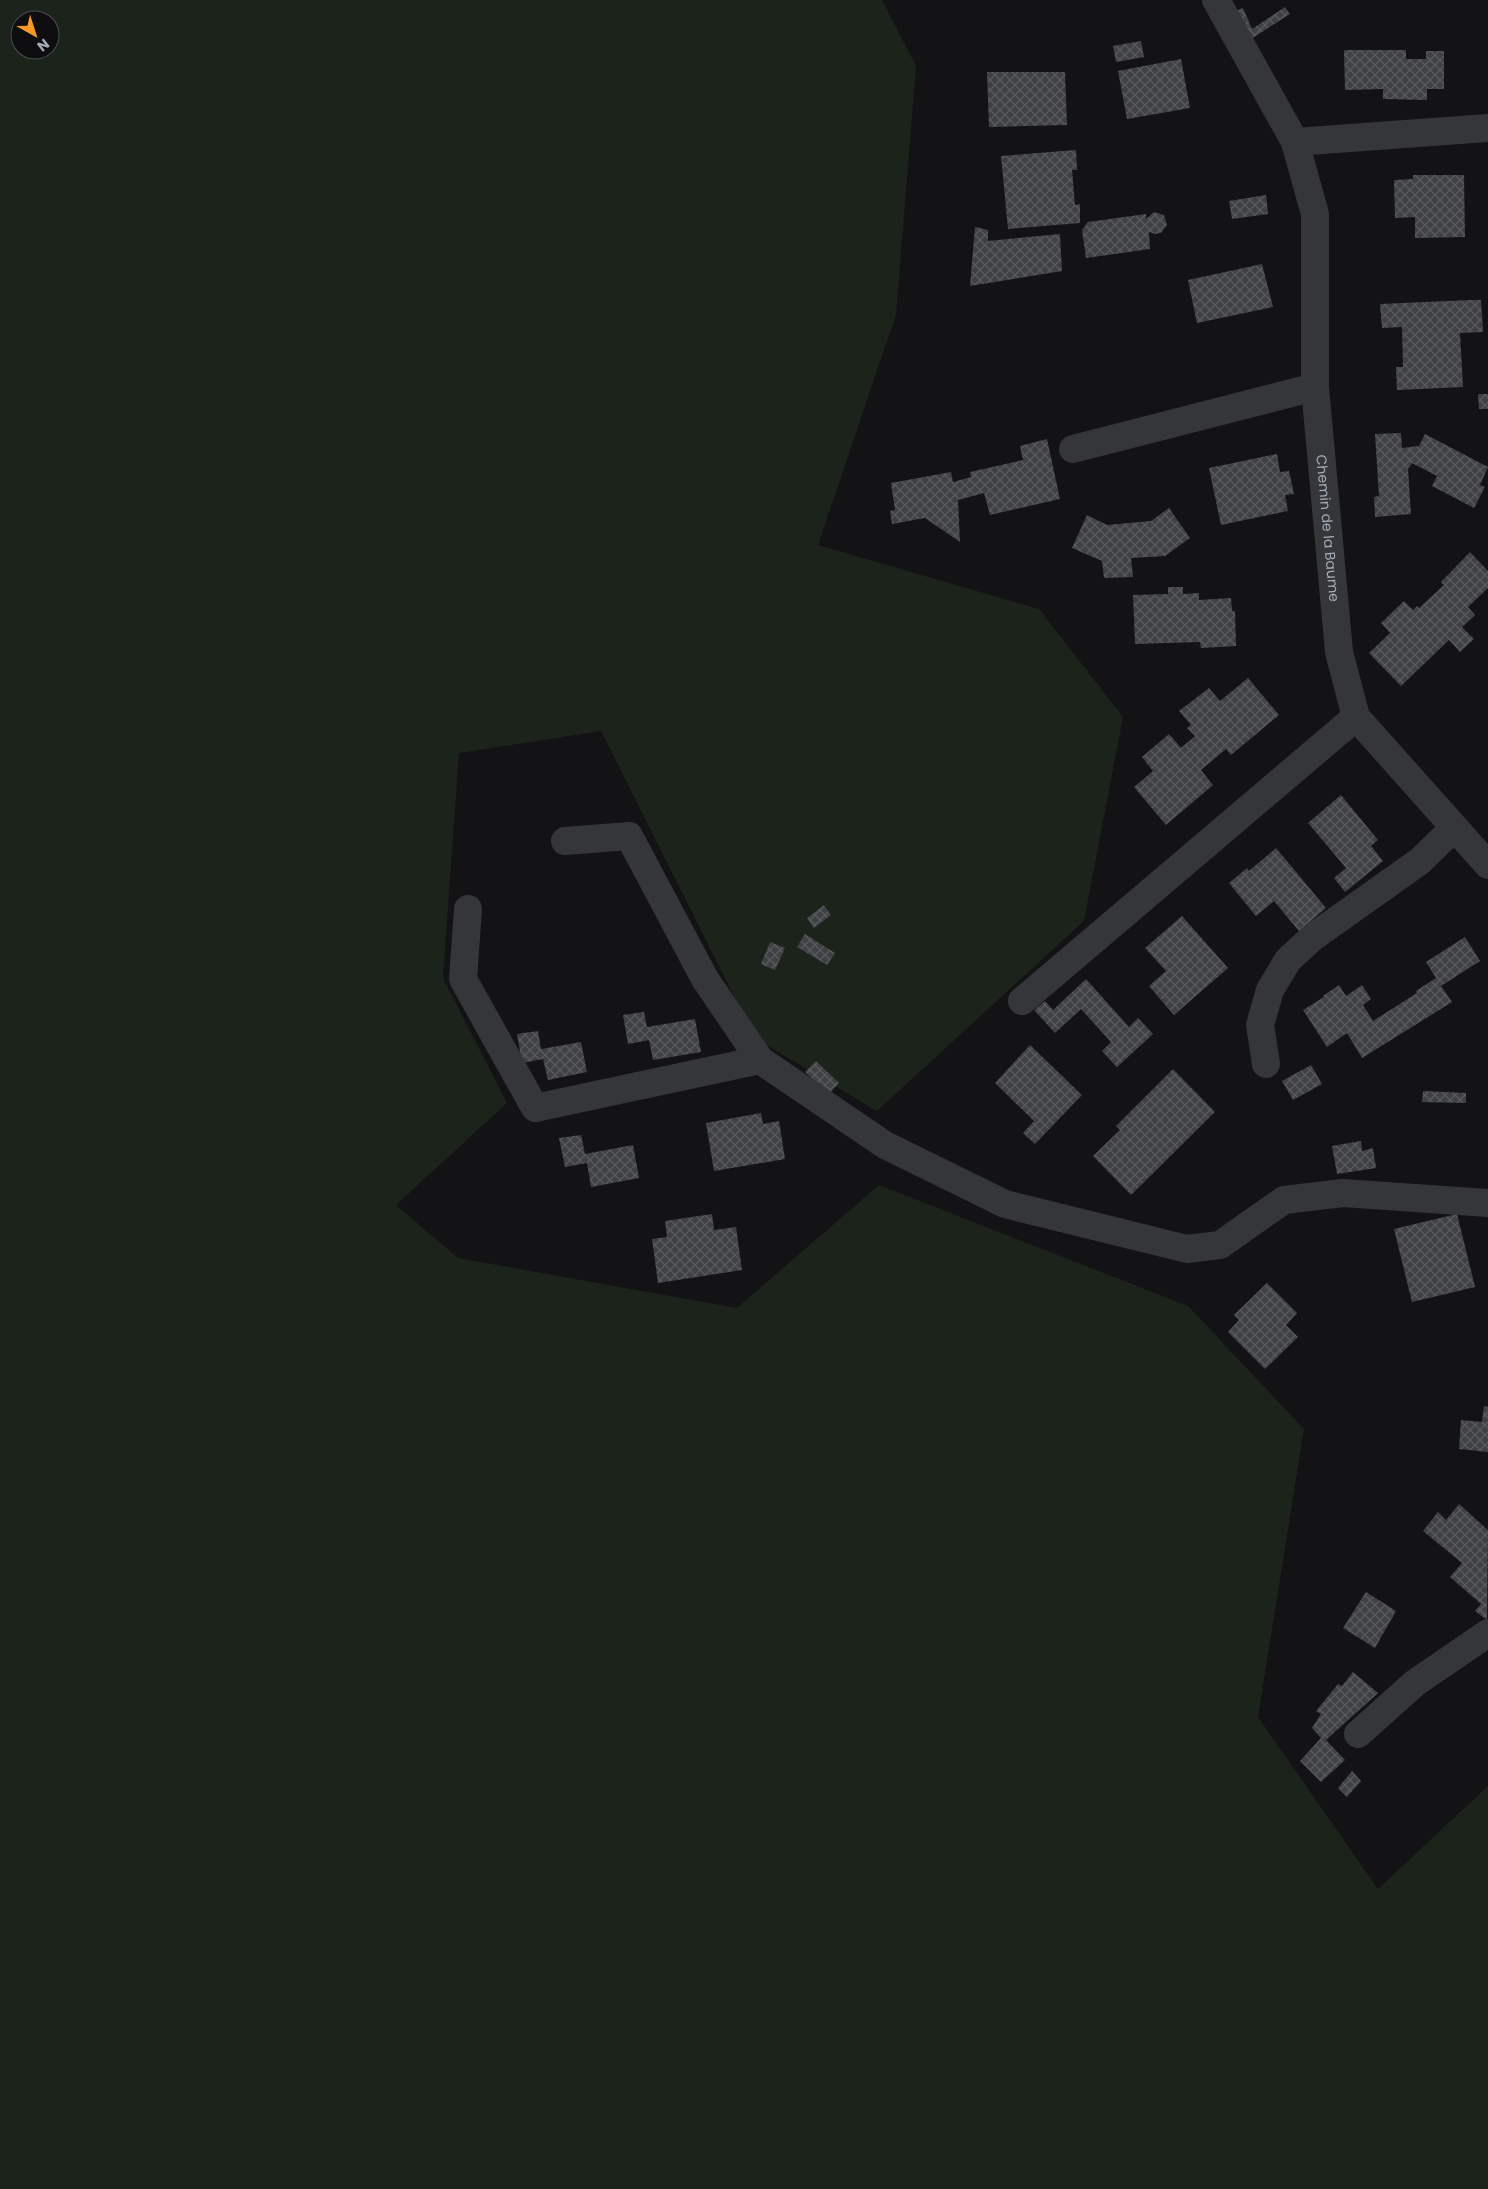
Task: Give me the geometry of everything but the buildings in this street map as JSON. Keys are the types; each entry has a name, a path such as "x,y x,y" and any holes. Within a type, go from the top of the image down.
{"street":[{"name":"Chemin de la Baume","path":"1216,0 1295,142 1315,214 1315,387 1339,652 1356,717 1488,865"},
{"path":"1295,142 1488,128"},
{"path":"1073,449 1315,387"},
{"path":"1022,1001 1356,717"},
{"path":"1266,1064 1260,1025 1270,990 1288,960 1313,937 1420,861 1454,828"},
{"path":"565,841 629,836 705,979 760,1060 885,1145 1005,1204 1187,1249 1220,1245 1284,1200 1343,1193 1488,1203"},
{"path":"468,909 463,979 535,1108 760,1060"},
{"path":"1358,1734 1415,1683 1488,1633"}],"shaded area":[{"path":"0,0 882,0 916,66 896,315 818,545 1039,609 1123,717 1084,921 877,1111 755,1038 601,731 459,753 443,978 507,1103 396,1205 458,1258 737,1308 879,1185 1188,1306 1304,1429 1258,1717 1378,1889 1488,1786 1488,2189 0,2189"}]}
